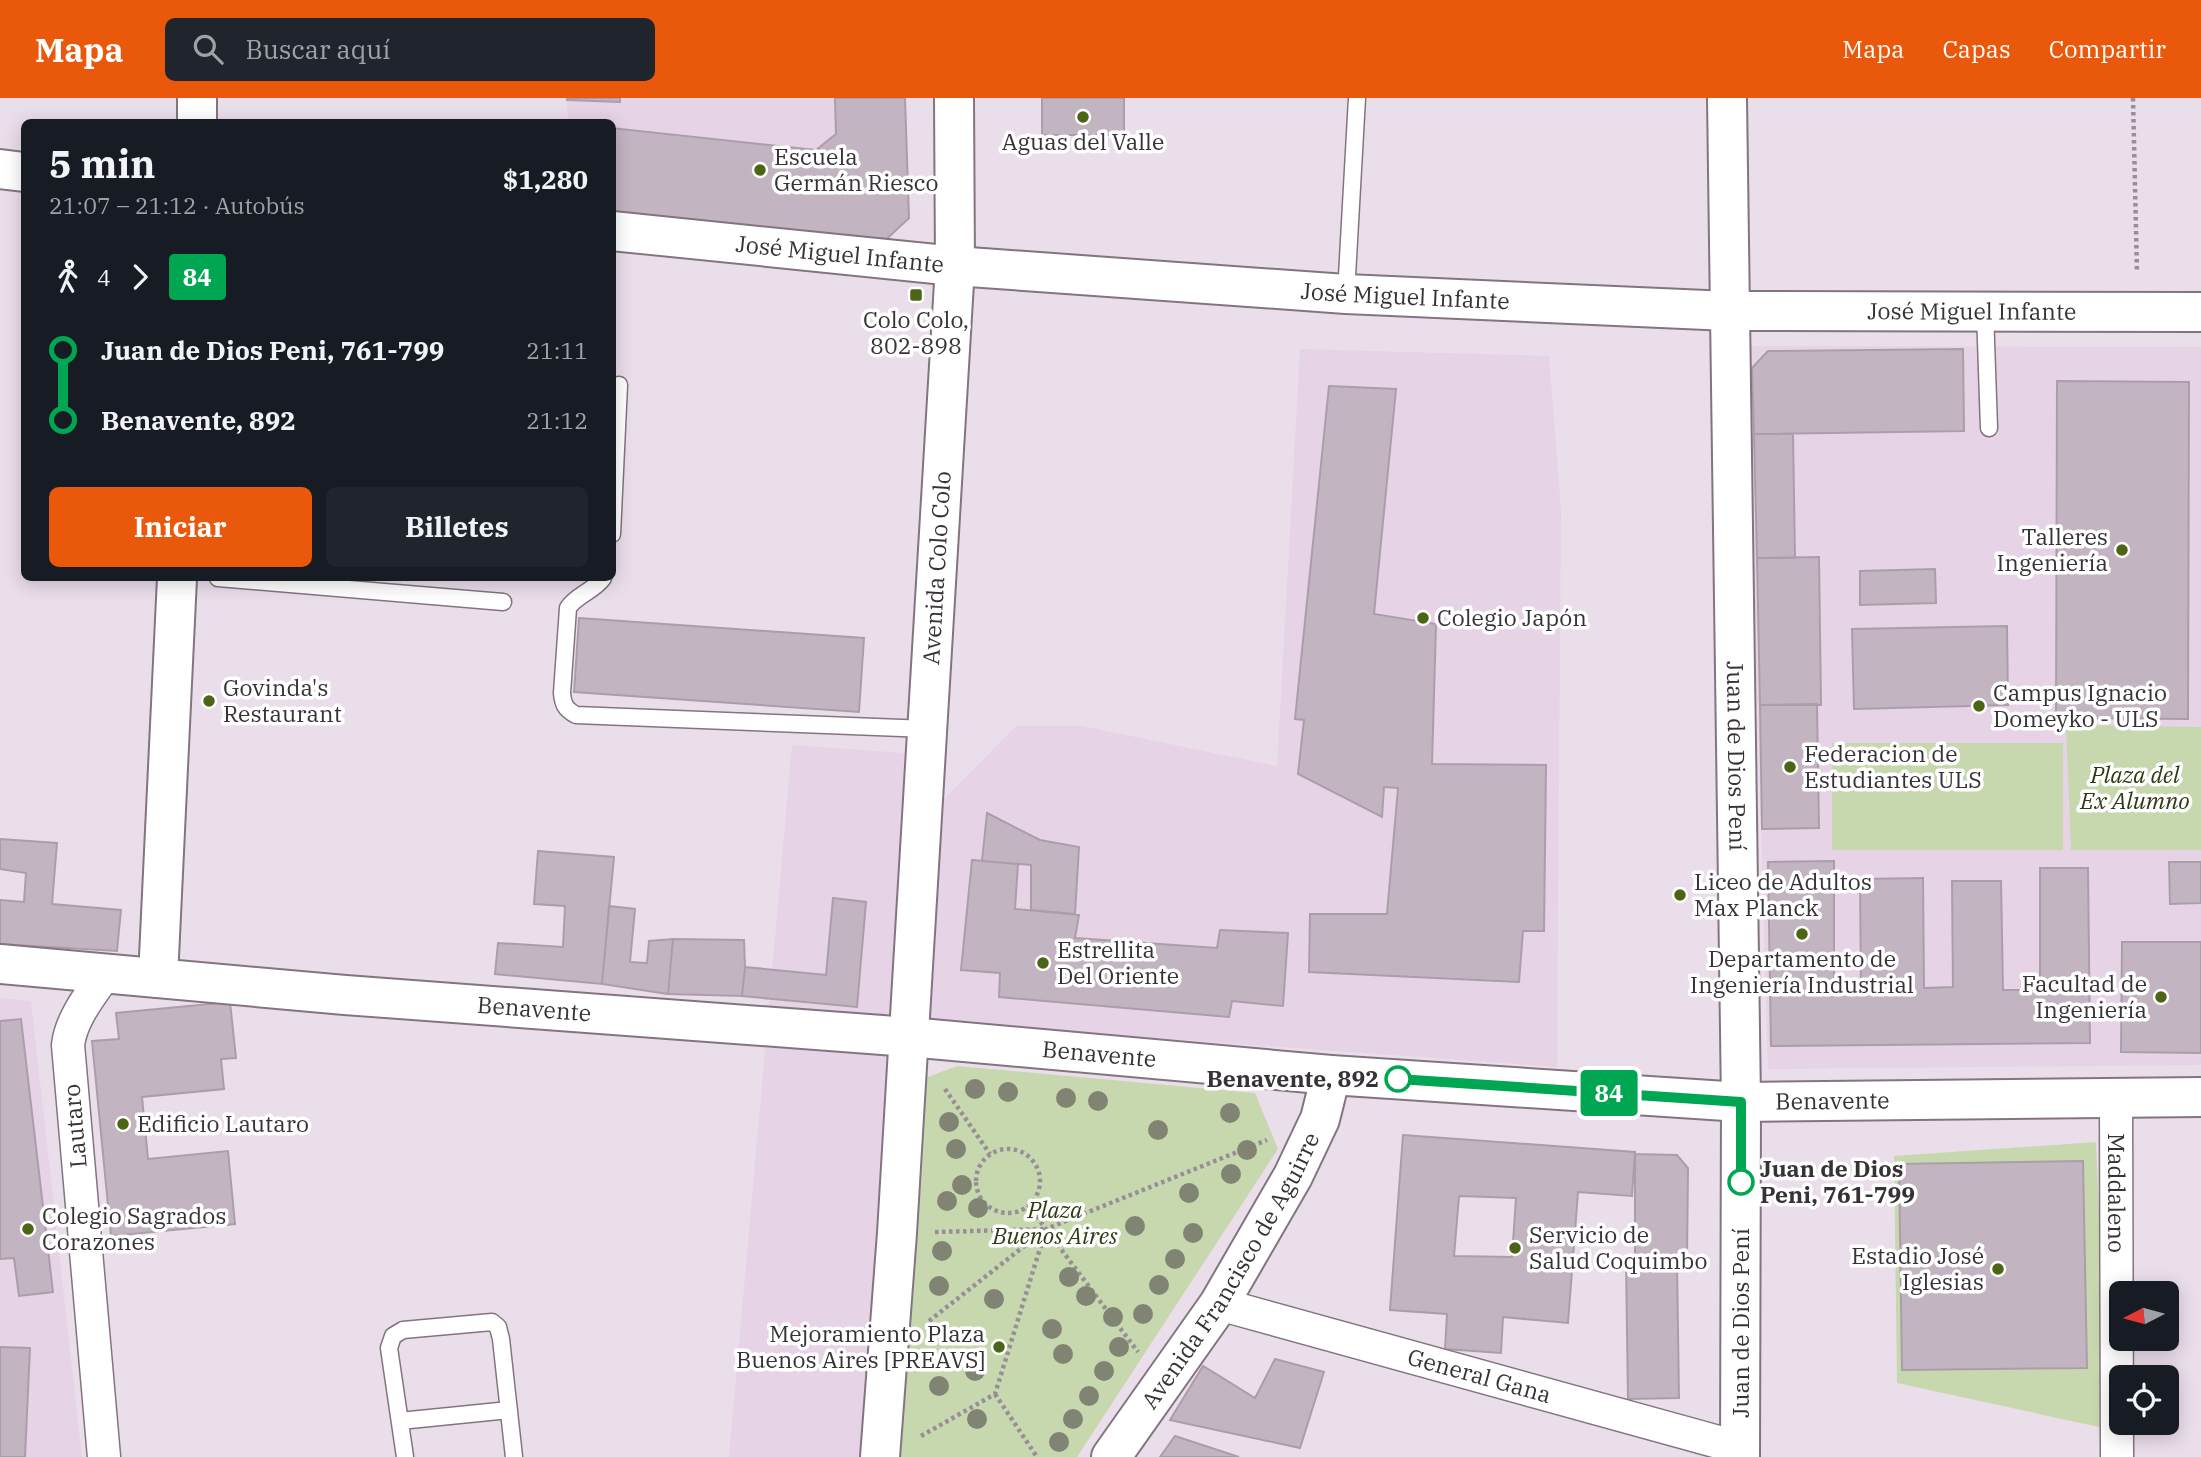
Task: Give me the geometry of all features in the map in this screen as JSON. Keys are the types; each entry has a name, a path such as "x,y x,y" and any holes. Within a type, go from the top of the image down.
{"main road":[{"path":"197,98 197,119"},
{"name":"Avenida Colo Colo","path":"909,1037 955,267 954,98"},
{"name":"Juan de Dios Pení","path":"1727,98 1741,1102 1740,1452"},
{"path":"0,169 21,172"},
{"name":"José Miguel Infante","path":"616,231 955,267 1346,293 1729,311 2201,312"},
{"path":"158,978 177,581"},
{"name":"Benavente","path":"0,964 345,995 909,1037 1331,1074 1741,1102 2201,1097"},
{"path":"880,1457 909,1037"},
{"name":"Avenida Francisco de Aguirre","path":"1111,1457 1219,1304 1293,1176 1320,1119 1331,1074"}],"street":[{"name":"Lautaro","path":"104,1457 68,1045 69,1036 84,1005 106,973"},
{"name":"Maddaleno","path":"2116,1097 2117,1457"},
{"name":"General Gana","path":"1219,1304 1740,1452"}],"lane":[{"path":"1346,293 1357,98"},
{"path":"1985,312 1989,428"},
{"path":"616,449 619,385"},
{"path":"254,581 503,602"},
{"path":"600,581 568,608 562,693 564,704 576,715 927,729"},
{"path":"405,1457 389,1348 393,1336 403,1330 492,1322 498,1328 501,1339 514,1457"},
{"path":"400,1421 509,1410"}],"path":[{"path":"2133,98 2138,312"},
{"path":"909,1037 990,1154"},
{"path":"888,1353 1046,1228 1320,1119"},
{"path":"1000,1150 1021,1151 1036,1166 1039,1187 1028,1205 1019,1210 999,1212 982,1200 978,1191 977,1170 990,1154 1000,1150"},
{"path":"1028,1205 1161,1384"},
{"path":"897,1233 1046,1228"},
{"path":"919,1438 995,1394 1046,1228"},
{"path":"995,1394 1037,1457"}],"shaded area":[{"name":"Escuela Germán Riesco","path":"567,98 905,98 909,218 875,250 616,217 616,119 568,119"},
{"name":"Campus Ignacio Domeyko - ULS","path":"1747,346 2201,347 2201,1065 1768,1069"},
{"name":"Colegio Japón","path":"1300,349 1549,356 1561,509 1557,1067 920,1021 942,801 1016,726 1082,726 1277,766"},
{"path":"792,745 905,753 867,1457 729,1457"},
{"name":"Colegio Sagrados Corazones","path":"0,998 31,1001 82,1457 0,1457"}],"green space":[{"name":"Plaza del Ex Alumno","path":"2066,725 2201,727 2201,850 2071,850"},
{"path":"1832,743 2063,743 2063,850 1832,850"},
{"name":"Plaza Buenos Aires","path":"957,1066 1255,1093 1278,1149 1077,1457 890,1457 920,1080"},
{"name":"Estadio José Iglesias","path":"2096,1142 2108,1429 1897,1383 1894,1156"}],"building":[{"path":"620,98 620,102 567,100"},
{"name":"Escuela Germán Riesco","path":"835,98 905,98 909,218 875,250 616,218 616,128 816,150 836,134"},
{"name":"Aguas del Valle","path":"1042,98 1124,98 1124,135 1042,135"},
{"path":"1963,349 1964,431 1754,434 1752,368 1768,351"},
{"name":"Talleres Ingeniería","path":"2057,381 2189,382 2188,719 2056,718"},
{"path":"1329,386 1396,389 1374,614 1436,624 1432,764 1546,765 1544,931 1523,931 1519,982 1309,972 1310,914 1387,914 1398,788 1384,787 1382,817 1298,774 1304,720 1295,719"},
{"path":"1754,434 1793,434 1795,558 1757,558"},
{"path":"1819,557 1821,705 1760,705 1757,558"},
{"path":"1935,569 1936,603 1860,605 1860,571"},
{"path":"579,618 864,638 859,712 574,692"},
{"path":"2007,626 2008,705 1854,709 1852,629"},
{"name":"Federacion de Estudiantes ULS","path":"1817,704 1819,828 1762,829 1760,705"},
{"path":"987,813 1040,840 1079,847 1075,914 1031,910 1031,865 982,861"},
{"path":"0,839 57,843 52,904 121,910 117,951 0,944 0,900 24,902 26,873 0,869"},
{"path":"538,851 614,857 602,984 495,974 498,943 563,947 565,906 534,904"},
{"path":"972,860 1018,864 1015,909 1079,915 1075,938 1217,948 1220,930 1288,933 1283,1006 1232,1001 1229,1017 999,997 1000,973 961,970"},
{"name":"Departamento de Ingeniería Industrial","path":"1834,861 1834,989 1861,989 1860,879 1923,878 1924,988 1953,987 1952,881 2001,881 2003,990 2040,990 2040,868 2088,868 2090,1043 1771,1046 1768,862"},
{"path":"2169,862 2201,862 2201,903 2170,904"},
{"path":"833,898 866,902 857,1007 742,996 745,967 826,975"},
{"path":"609,906 635,909 630,962 647,963 649,941 673,939 668,994 602,984"},
{"path":"673,939 744,940 742,996 668,994"},
{"name":"Facultad de Ingeniería","path":"2122,942 2201,942 2201,1053 2121,1052"},
{"name":"Edificio Lautaro","path":"230,1002 236,1058 221,1059 224,1089 142,1097 148,1159 228,1151 235,1224 111,1236 92,1041 119,1039 116,1013"},
{"path":"21,1019 53,1292 19,1296 14,1258 0,1259 0,1021"},
{"path":"1403,1135 1635,1152 1632,1196 1578,1192 1568,1323 1503,1317 1501,1353 1445,1349 1447,1314 1390,1310","holes":["1459,1196 1516,1198 1512,1257 1454,1256"]},
{"path":"1635,1154 1677,1155 1688,1168 1687,1256 1635,1256"},
{"name":"Estadio José Iglesias","path":"2083,1161 2087,1368 1902,1370 1899,1164"},
{"path":"1677,1261 1679,1398 1628,1399 1626,1262"},
{"path":"0,1347 30,1348 25,1457 0,1457"},
{"path":"1275,1359 1324,1372 1300,1448 1170,1420 1203,1366 1255,1398"},
{"path":"1175,1436 1239,1457 1160,1457"}],"bus line":[{"name":"84","path":"1398,1079 1741,1102 1741,1182"}],"place":[{"name":"Aguas del Valle","path":"1083,117"},
{"name":"Escuela Germán Riesco","path":"760,170"},
{"name":"Colo Colo, 802-898","path":"916,295"},
{"name":"Talleres Ingeniería","path":"2122,550"},
{"name":"Colegio Japón","path":"1423,618"},
{"name":"Govinda's Restaurant","path":"209,701"},
{"name":"Campus Ignacio Domeyko - ULS","path":"1979,706"},
{"name":"Federacion de Estudiantes ULS","path":"1790,767"},
{"name":"Liceo de Adultos Max Planck","path":"1680,895"},
{"name":"Departamento de Ingeniería Industrial","path":"1802,934"},
{"name":"Estrellita Del Oriente","path":"1043,963"},
{"name":"Facultad de Ingeniería","path":"2161,997"},
{"name":"Benavente, 892","path":"1398,1079"},
{"name":"Edificio Lautaro","path":"123,1124"},
{"name":"Juan de Dios Peni, 761-799","path":"1741,1182"},
{"name":"Colegio Sagrados Corazones","path":"28,1229"},
{"name":"Servicio de Salud Coquimbo","path":"1515,1248"},
{"name":"Estadio José Iglesias","path":"1998,1269"},
{"name":"Mejoramiento Plaza Buenos Aires [PREAVS]","path":"999,1347"}]}
